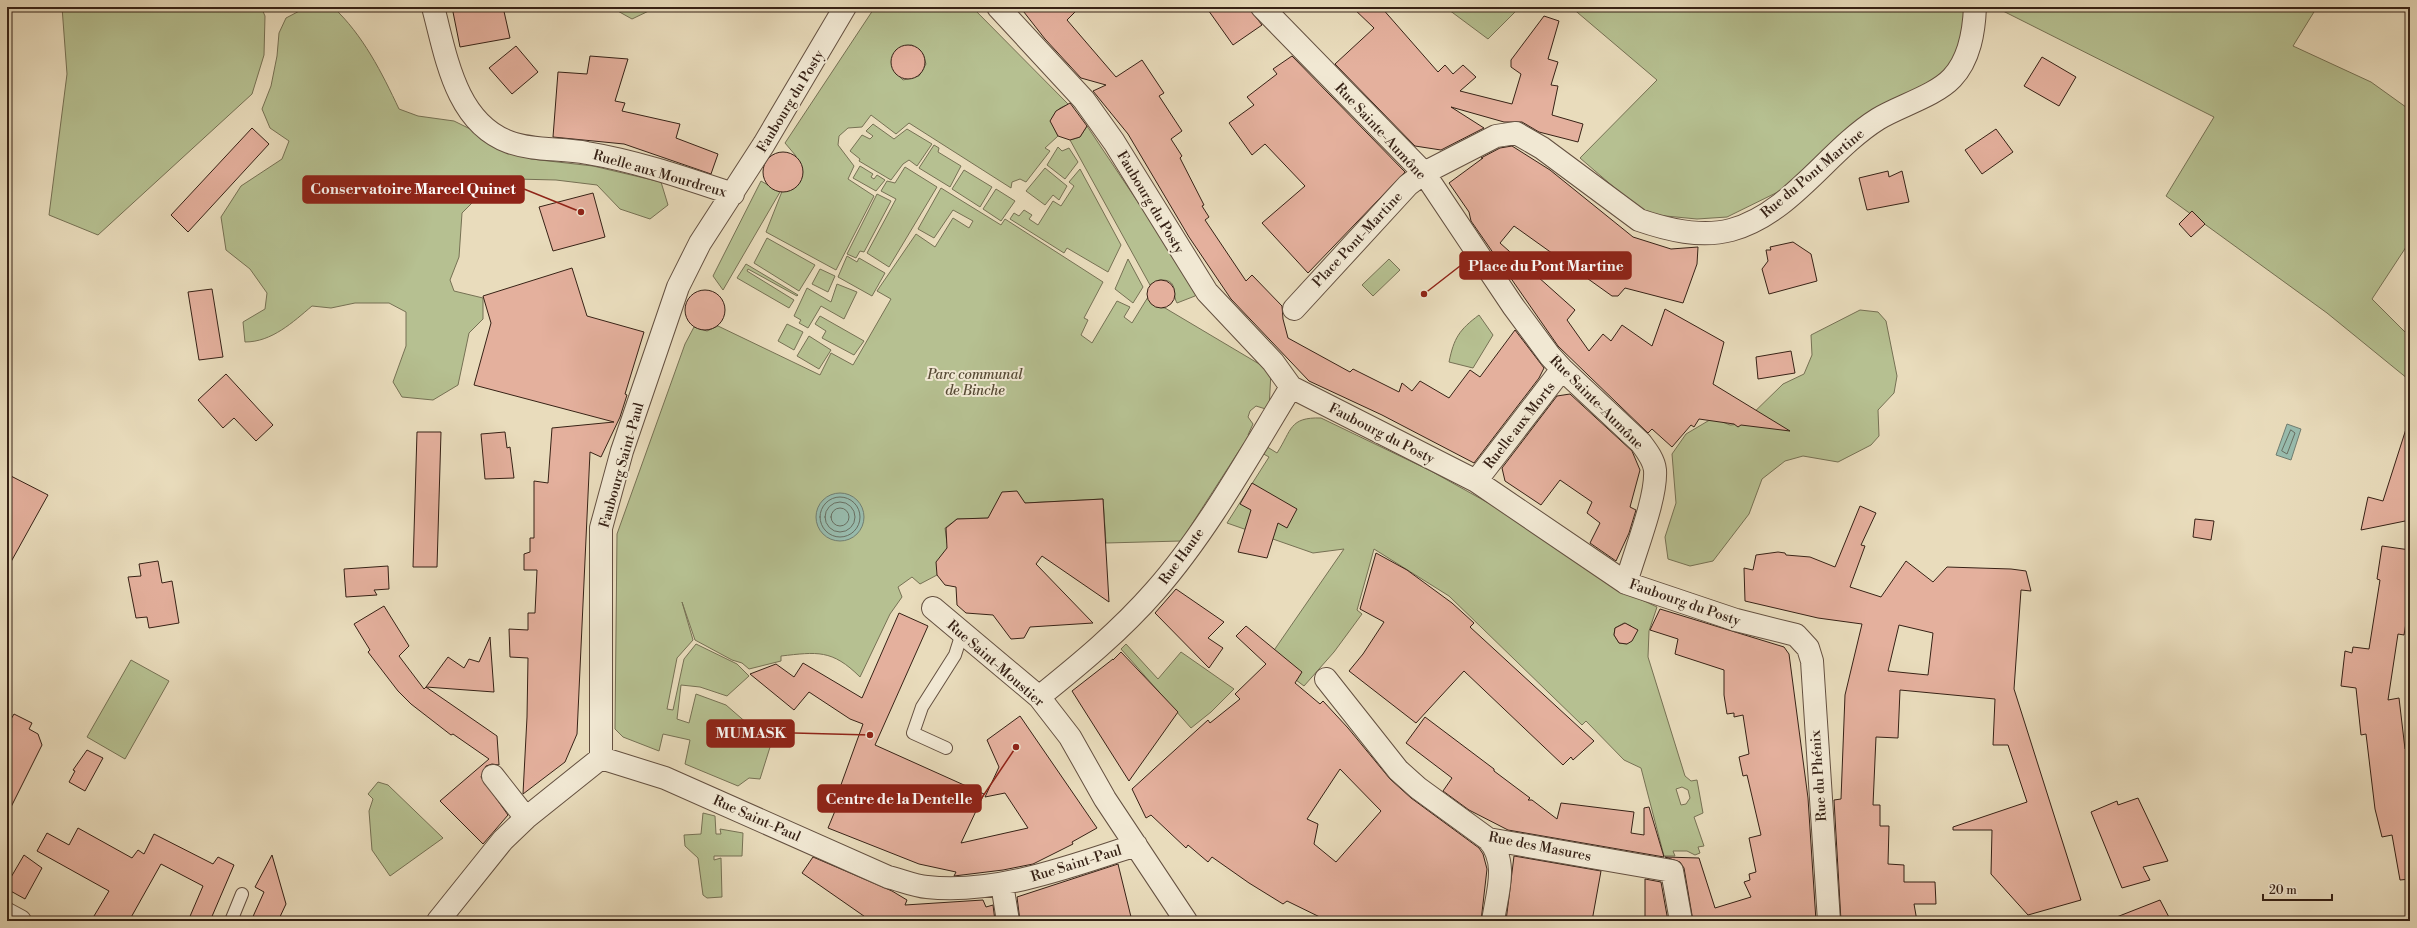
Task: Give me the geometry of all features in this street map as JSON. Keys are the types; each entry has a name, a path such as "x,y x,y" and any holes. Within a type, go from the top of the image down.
{"street":[{"name":"Ruelle aux Mourdreux","path":"433,7 454,86 477,120 494,134 508,142 524,146 586,153 623,160 733,194"},
{"name":"Faubourg du Posty","path":"733,194 846,7"},
{"name":"Faubourg du Posty","path":"998,7 1084,100 1114,142 1206,292 1273,362 1291,387 1476,481 1626,583 1736,620 1796,635"},
{"name":"Rue Sainte-Aumône","path":"1262,7 1424,173 1514,306 1562,369 1641,443 1650,456 1655,468 1654,487 1626,583"},
{"name":"Rue du Pont Martine","path":"1424,173 1496,136 1516,133 1542,148 1639,220 1673,230 1704,233 1731,230 1763,217 1826,163 1859,132 1952,78 1969,46 1974,28 1975,7"},
{"name":"Place Pont-Martine","path":"1294,309 1408,185 1424,173"},
{"name":"Faubourg Saint-Paul","path":"601,758 601,528 622,451 678,287 700,243 733,194"},
{"name":"Ruelle aux Morts","path":"1476,481 1562,369"},
{"name":"Rue Haute","path":"1039,697 1112,637 1156,590 1228,489 1291,387"},
{"name":"Rue Saint-Moustier","path":"933,608 1039,697 1070,737 1105,799 1186,921"},
{"name":"Rue du Phénix","path":"1796,635 1808,648 1812,661 1829,921"},
{"name":"Rue des Masures","path":"1326,679 1398,770 1418,788 1488,839 1672,871 1681,921"},
{"path":"438,921 504,840 526,818 601,758"},
{"name":"Rue Saint-Paul","path":"601,758 665,778 888,877 926,887 963,888 1002,884 1136,845"},
{"path":"493,776 526,818"},
{"path":"1488,839 1496,848 1501,863 1493,921"},
{"path":"1002,884 1008,921"},
{"path":"7,914 20,921"}],"lane":[{"path":"946,748 913,733 922,707 955,655 962,633"},
{"path":"231,921 242,894"}],"green space":[{"path":"62,7 261,7 265,16 264,55 252,94 98,235 49,215 67,74"},
{"path":"307,7 333,7 344,18 363,42 371,55 399,109 418,116 454,121 531,159 593,166 661,182 668,205 650,219 620,209 597,185 556,180 515,179 479,196 462,213 459,257 450,280 454,291 483,298 483,319 469,333 458,385 433,400 402,397 393,382 406,346 406,312 389,303 355,303 331,308 312,306 282,330 273,335 264,339 245,342 243,322 265,309 267,293 250,269 226,250 221,217 241,186 282,159 289,141 270,128 262,109 271,86 277,56 279,33 286,18"},
{"path":"616,7 657,7 632,19 616,10"},
{"path":"875,7 972,7 1069,105 1060,108 1052,118 1051,121 1058,136 1045,148 1050,151 1026,182 1020,179 1012,182 1011,188 909,123 896,134 871,115 862,127 848,128 839,136 838,145 854,166 848,179 874,196 836,270 766,232 796,156 785,143","holes":["912,45 923,54 926,64 919,76 903,80 894,71 893,55 901,47"]},
{"path":"1445,7 1520,7 1488,39"},
{"path":"1571,7 1967,7 1964,37 1951,66 1786,188 1727,217 1697,219 1645,214 1580,158 1657,80"},
{"path":"1995,7 2317,7 2293,46 2371,82 2410,110 2410,241 2372,299 2410,337 2410,377 2408,379 2327,313 2166,196 2214,117"},
{"path":"873,124 894,139 907,129 932,144 917,166 909,160 903,164 891,180 859,161 860,159 850,151 862,135 870,139 873,136 866,131"},
{"path":"1087,126 1198,292 1195,296 1177,303 1175,299 1174,287 1170,282 1166,280 1159,280 1150,285 1070,140 1080,137"},
{"path":"934,145 939,148 938,152 961,166 950,187 919,168"},
{"path":"1058,147 1062,151 1069,148 1078,162 1065,179 1047,165"},
{"path":"860,166 873,174 871,177 874,179 877,175 885,180 876,191 853,178"},
{"path":"905,167 937,187 889,267 867,253 896,199 881,191 887,181 895,183"},
{"path":"1045,168 1067,186 1059,200 1053,195 1045,205 1026,191"},
{"path":"1080,169 1121,245 1108,272 1067,248 1064,253 1010,219 1014,213 1019,216 1024,210 1032,215 1029,219 1038,225 1053,201 1061,206 1074,186 1069,182"},
{"path":"964,170 992,187 980,207 952,189"},
{"path":"761,181 780,192 723,290 713,276"},
{"name":"Parc communal de Binche","path":"941,188 1001,225 1005,219 1103,282 1084,318 1088,320 1081,335 1092,343 1117,301 1130,307 1124,317 1132,323 1148,297 1156,307 1165,308 1271,371 1269,410 1256,406 1250,411 1248,417 1253,424 1248,435 1277,453 1293,426 1303,420 1321,418 1431,471 1492,505 1616,588 1657,607 1649,631 1648,657 1685,776 1691,781 1697,780 1703,813 1694,817 1704,846 1698,847 1700,853 1695,855 1687,851 1673,851 1675,856 1664,856 1641,768 1624,760 1586,721 1582,725 1449,596 1374,549 1357,610 1362,614 1334,652 1304,686 1268,659 1344,549 1313,553 1227,523 1269,457 1244,443 1181,541 1106,543 1103,499 1025,503 995,518 957,519 945,528 947,543 954,547 937,575 920,584 912,577 898,587 902,597 890,614 860,677 841,661 824,654 781,656 781,661 749,669 742,663 732,660 695,640 682,602 693,640 677,658 667,709 673,710 684,659 696,644 737,664 749,676 727,696 700,687 681,685 677,719 689,723 696,694 726,705 771,744 760,779 749,778 738,786 685,764 690,740 663,734 659,751 623,737 615,729 617,534 685,344 694,327 707,331 718,326 820,375 831,353 853,365 891,299 877,291 916,234 935,247 953,218 969,228 973,221 953,210 934,238 918,229","holes":["1624,623 1631,626 1635,635 1627,644 1619,643 1614,635 1615,628","1682,787 1688,790 1690,798 1686,804 1681,805 1676,789"]},
{"path":"996,189 1015,201 1001,221 983,209"},
{"path":"877,194 891,201 864,252 860,251 856,258 847,254"},
{"path":"767,238 815,265 799,291 754,263"},
{"path":"847,256 857,262 859,258 885,273 872,296 838,277"},
{"path":"1128,259 1143,287 1133,303 1115,289"},
{"path":"1389,259 1400,270 1373,296 1362,285"},
{"path":"746,264 798,295 797,296 748,269 747,271 794,300 789,308 737,278"},
{"path":"820,269 835,276 828,292 812,284"},
{"path":"837,284 857,292 844,319 821,306 808,328 799,323 801,320 794,316 807,288 831,302"},
{"path":"1860,310 1878,312 1886,321 1897,376 1894,393 1878,410 1879,436 1871,445 1838,462 1803,456 1785,461 1762,479 1749,514 1713,561 1690,566 1668,559 1665,537 1676,503 1672,454 1686,434 1713,418 1730,425 1742,424 1783,384 1804,374 1812,355 1811,335"},
{"path":"1479,315 1493,335 1473,368 1449,362 1458,335"},
{"path":"820,316 864,341 854,355 822,338 826,331 815,324"},
{"path":"787,324 803,332 794,350 778,341"},
{"path":"809,336 831,350 819,369 797,356"},
{"path":"1126,644 1158,679 1181,652 1234,689 1211,712 1191,728 1121,649"},
{"path":"131,660 169,681 125,759 87,737"},
{"path":"378,782 388,785 443,838 390,876 372,850 369,811 373,799 368,794"},
{"path":"703,813 715,816 716,834 721,834 720,829 743,833 742,856 714,856 714,860 721,858 722,897 707,898 703,895 698,858 685,846 684,835 701,834"}],"water":[{"path":"2287,424 2301,429 2291,460 2276,455"},
{"path":"835,493 845,493 857,500 864,512 864,522 857,534 845,541 835,541 827,537 820,530 816,522 816,512 820,504 827,497"}],"building":[{"path":"452,7 503,7 510,38 460,47"},
{"path":"1020,7 1080,7 1067,20 1116,77 1142,60 1164,93 1159,96 1182,131 1171,139 1182,156 1180,158 1204,205 1202,206 1209,217 1205,220 1246,281 1252,275 1282,306 1283,319 1288,338 1350,372 1353,369 1399,392 1402,383 1412,391 1420,381 1449,398 1470,370 1480,377 1515,330 1544,368 1539,378 1474,463 1382,415 1309,381 1231,299 1189,237 1128,134 1093,91 1106,85 1081,78 1045,39"},
{"path":"1206,7 1248,7 1262,25 1233,45"},
{"path":"1352,7 1381,7 1438,72 1445,65 1453,74 1463,65 1476,77 1460,91 1512,104 1521,74 1511,67 1511,60 1544,16 1559,21 1548,59 1558,62 1551,85 1558,86 1552,115 1583,124 1578,142 1539,132 1522,122 1504,122 1451,107 1484,128 1441,150 1415,146 1335,64 1374,28"},
{"path":"905,45 911,45 920,50 924,56 924,68 920,74 911,79 905,79 896,74 891,65 891,59 896,50"},
{"path":"516,46 538,72 512,94 489,68"},
{"path":"590,56 628,59 615,101 625,103 622,111 680,124 676,138 718,154 711,174 624,144 553,137 558,72 587,74"},
{"path":"1292,56 1405,172 1308,273 1262,223 1305,186 1265,144 1252,155 1229,123 1254,105 1247,97 1277,74 1273,69"},
{"path":"2042,57 2076,77 2059,106 2024,86"},
{"path":"1070,103 1087,126 1080,137 1070,140 1058,136 1050,121 1056,111"},
{"path":"252,128 269,144 188,232 171,215"},
{"path":"1996,129 2013,152 1982,174 1965,150"},
{"path":"1512,146 1550,170 1633,237 1671,249 1698,247 1697,264 1683,303 1625,288 1618,296 1612,296 1514,226 1500,243 1575,310 1567,320 1589,351 1603,334 1611,341 1622,325 1652,346 1665,309 1724,342 1713,384 1790,431 1741,425 1738,427 1734,424 1699,419 1694,427 1691,425 1672,447 1652,429 1648,433 1558,346 1471,221 1469,212 1449,183 1483,158 1481,158 1500,148"},
{"path":"787,152 794,155 800,161 803,172 802,180 794,189 787,192 779,192 772,189 764,180 763,168 766,161 775,153"},
{"path":"1888,171 1889,177 1902,171 1909,202 1867,210 1859,178"},
{"path":"593,193 605,237 553,251 539,207"},
{"path":"2192,211 2205,224 2191,237 2179,224"},
{"path":"1793,242 1811,254 1817,281 1769,294 1762,269 1768,261 1766,250 1771,250 1770,247"},
{"path":"572,268 587,316 644,332 625,394 627,395 620,417 601,457 590,452 577,734 565,762 523,794 528,658 510,657 509,629 528,630 528,613 535,613 537,570 524,570 524,554 530,552 530,538 534,538 534,481 548,483 552,428 614,422 474,385 491,323 483,296"},
{"path":"1161,280 1171,284 1175,294 1171,304 1161,308 1151,304 1147,294 1151,284"},
{"path":"212,289 223,357 199,360 188,292"},
{"path":"709,290 716,293 722,299 725,310 724,318 716,327 709,330 701,330 694,327 686,318 685,306 688,299 697,291"},
{"path":"1791,351 1795,373 1758,379 1756,357"},
{"path":"226,374 273,425 256,441 234,418 223,428 198,400"},
{"path":"1570,394 1632,451 1640,470 1630,507 1636,510 1629,533 1616,561 1590,543 1600,523 1587,513 1592,502 1560,480 1541,505 1505,481 1502,468 1557,396"},
{"path":"2406,429 2410,429 2410,520 2361,530 2368,497 2383,501"},
{"path":"417,432 441,432 437,567 413,567"},
{"path":"505,432 507,448 510,447 514,478 485,479 481,434"},
{"path":"7,474 48,495 7,569"},
{"path":"1252,483 1297,509 1287,528 1278,523 1267,558 1238,552 1251,510 1240,504"},
{"path":"1017,491 1025,503 1103,499 1109,602 1042,556 1036,564 1093,623 1030,627 1024,638 1011,639 993,615 966,613 957,605 956,587 945,585 937,575 936,562 947,548 946,528 957,519 988,518 1002,492"},
{"path":"1860,506 1876,513 1861,545 1865,546 1850,587 1881,597 1906,561 1933,582 1947,567 2011,569 2026,571 2031,591 2021,590 2014,689 2081,900 2028,915 1991,874 1992,830 1953,830 1953,827 2027,802 2008,745 1993,745 1995,699 1900,690 1898,738 1876,737 1873,805 1880,805 1880,826 1889,826 1888,864 1904,865 1904,882 1935,882 1936,904 1914,904 1917,921 1841,921 1834,800 1841,799 1845,695 1862,624 1818,618 1745,601 1744,568 1753,570 1756,555 1778,552 1785,553 1786,555 1810,557 1835,567","holes":["1899,625 1933,633 1928,675 1888,671"]},
{"path":"2195,519 2214,521 2211,540 2193,537"},
{"path":"2382,546 2410,550 2410,599 2404,635 2398,634 2388,700 2399,698 2405,749 2410,748 2410,879 2400,880 2392,835 2382,837 2375,809 2366,734 2361,735 2356,688 2341,686 2345,651 2352,653 2353,647 2369,649 2380,580 2377,579"},
{"path":"1376,553 1407,570 1452,603 1474,623 1470,627 1594,741 1573,760 1571,757 1563,765 1464,671 1416,723 1349,671 1363,654 1384,622 1360,609"},
{"path":"158,561 162,583 172,581 179,623 149,628 147,617 136,618 128,577 141,576 139,564"},
{"path":"388,566 389,589 374,590 377,595 346,597 344,569"},
{"path":"1176,589 1224,622 1208,638 1223,648 1209,668 1155,613"},
{"path":"384,606 409,646 399,656 424,689 426,687 497,736 499,765 492,764 486,766 481,777 508,815 483,844 440,801 489,759 453,734 451,735 411,704 398,691 368,652 370,650 354,624"},
{"path":"1660,609 1784,647 1789,654 1808,798 1816,921 1693,921 1684,868 1680,862 1665,857 1699,858 1715,908 1751,897 1744,882 1750,880 1749,874 1756,872 1749,838 1761,835 1747,775 1743,776 1739,757 1749,754 1743,715 1734,717 1734,713 1727,714 1724,695 1724,670 1675,654 1678,639 1650,630"},
{"path":"899,613 928,626 875,745 984,794 961,843 1028,828 1005,793 985,797 999,767 987,740 1020,716 1097,828 1072,842 1073,844 1033,864 1003,870 954,876 956,872 919,864 828,828 842,794 838,793 863,724 850,719 809,692 794,710 750,674 776,664 794,677 803,663 862,698"},
{"path":"1625,623 1638,630 1632,641 1627,644 1619,643 1614,635 1615,628"},
{"path":"1246,626 1302,672 1295,683 1320,704 1323,701 1348,728 1390,779 1411,798 1479,848 1483,854 1487,869 1481,921 1328,921 1287,901 1283,904 1249,883 1212,857 1208,862 1188,845 1186,848 1151,815 1146,818 1132,789 1208,720 1210,723 1240,699 1235,694 1266,664 1236,636","holes":["1340,769 1381,811 1336,862 1314,844 1318,824 1307,819"]},
{"path":"490,637 494,692 426,687 448,657 464,668 469,659 479,662"},
{"path":"1121,652 1178,712 1129,781 1072,691 1113,660"},
{"path":"14,714 32,723 29,729 38,734 42,745 7,815 7,726"},
{"path":"1425,717 1530,798 1528,800 1532,800 1557,819 1561,803 1634,812 1631,833 1644,835 1644,808 1649,807 1664,857 1508,830 1469,810 1443,791 1452,778 1406,743"},
{"path":"87,750 103,758 85,791 69,782 75,771 73,770"},
{"path":"2138,798 2168,861 2143,867 2150,880 2122,888 2091,812 2117,801 2118,805"},
{"path":"78,828 132,858 138,850 144,854 154,834 213,864 218,857 234,865 210,921 188,921 203,886 161,864 129,921 91,921 109,891 37,851 47,833 69,845"},
{"path":"24,855 42,868 25,899 7,889 7,884"},
{"path":"272,855 286,904 278,921 251,921 264,892 255,887"},
{"path":"1514,856 1601,871 1592,921 1506,921"},
{"path":"813,857 892,891 907,900 905,905 983,900 986,907 993,905 995,921 871,921 802,873"},
{"path":"1118,864 1132,921 1020,921 1017,897"},
{"path":"1645,879 1661,882 1668,921 1645,921"},
{"path":"2160,900 2171,921 2109,921 2109,920"}],"place":[{"name":"Conservatoire Marcel Quinet","path":"581,212"},
{"name":"Place du Pont Martine","path":"1424,294"},
{"name":"MUMASK","path":"870,735"},
{"name":"Centre de la Dentelle","path":"1016,747"}]}
